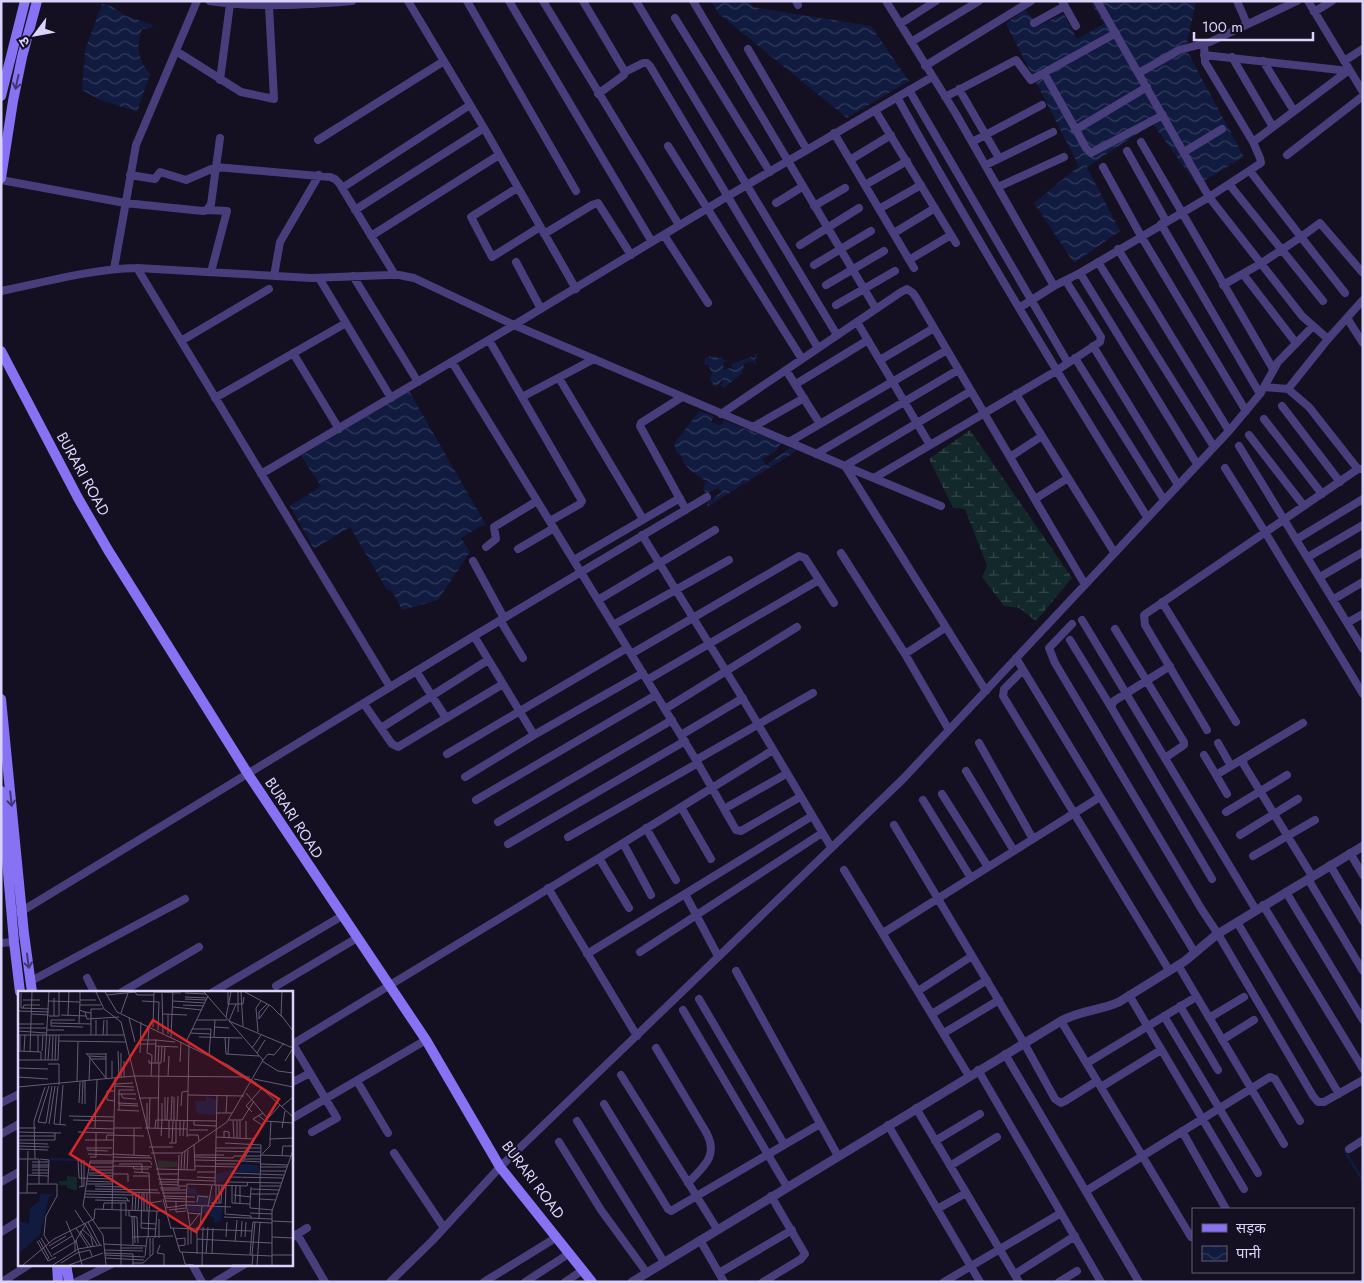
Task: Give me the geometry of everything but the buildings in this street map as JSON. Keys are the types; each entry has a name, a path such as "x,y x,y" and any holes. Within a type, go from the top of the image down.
{"main road":[{"path":"1,96 5,67 25,1"},
{"path":"1,179 18,74 37,1"},
{"name":"BURARI ROAD","path":"1,351 70,483 108,550 248,774 426,1040 504,1172 592,1282"},
{"path":"1,699 32,991"},
{"path":"1,791 20,991"},
{"path":"57,1266 58,1282"},
{"path":"66,1266 69,1282"}],"street":[{"path":"114,269 136,144 198,1"},
{"path":"210,1 269,6 352,1"},
{"path":"408,1 484,128 576,289"},
{"path":"467,1 576,190"},
{"path":"509,1 652,242"},
{"path":"543,1 679,225"},
{"path":"583,1 625,72"},
{"path":"636,1 837,335"},
{"path":"693,1 876,309"},
{"path":"886,1 986,165 1054,286"},
{"path":"900,24 936,1"},
{"path":"911,42 979,1"},
{"path":"925,66 1031,1"},
{"path":"1097,1 1209,197 1302,316 1328,338"},
{"path":"1237,1 1247,24"},
{"path":"1139,73 1179,50 1204,44 1297,1"},
{"path":"1308,1 1344,61 1347,71 1361,86"},
{"path":"1314,12 1332,1"},
{"path":"220,80 230,3"},
{"path":"1034,23 1063,4 1076,26"},
{"path":"176,51 241,92 274,100 269,6"},
{"path":"675,18 770,172"},
{"path":"945,97 1016,60 1031,80 1116,33"},
{"path":"1019,308 1209,197 1259,164 1261,161 1253,142 1205,62 1204,44"},
{"path":"748,49 806,150"},
{"path":"1344,61 1363,49"},
{"path":"1204,55 1347,71"},
{"path":"1232,58 1273,127"},
{"path":"318,140 444,61"},
{"path":"1263,61 1294,111"},
{"path":"598,94 624,75 625,72 643,63 647,63 650,66 818,348"},
{"path":"1253,142 1347,71"},
{"path":"1044,73 1075,130 1091,153 1163,115"},
{"path":"261,474 514,326 834,133 932,77"},
{"path":"1075,130 1147,87"},
{"path":"960,89 999,158"},
{"path":"909,90 1031,300 1164,500"},
{"path":"1287,156 1363,96"},
{"path":"897,97 930,158 1056,371 1147,517"},
{"path":"342,188 470,105"},
{"path":"972,142 1042,105"},
{"path":"875,110 956,243"},
{"path":"355,210 484,128"},
{"path":"1184,152 1222,130"},
{"path":"986,165 1053,132"},
{"path":"834,133 914,268"},
{"path":"850,160 891,135"},
{"path":"207,210 211,204 220,138"},
{"path":"1141,142 1273,369"},
{"path":"668,146 802,359"},
{"path":"1127,151 1164,223 1260,394"},
{"path":"371,236 498,155"},
{"path":"998,187 1064,157"},
{"path":"865,185 907,161"},
{"path":"130,175 155,179 160,172 186,180 216,167 319,175 335,179 395,275"},
{"path":"1103,167 1246,411"},
{"path":"1250,170 1345,293"},
{"path":"274,276 280,242 319,175"},
{"path":"1,179 125,203 227,211 211,272"},
{"path":"1229,184 1323,300"},
{"path":"879,209 921,185"},
{"path":"776,203 802,187"},
{"path":"517,188 471,217 492,257 598,203 631,255"},
{"path":"814,206 845,188"},
{"path":"800,244 859,208"},
{"path":"894,233 935,208"},
{"path":"1223,285 1260,264 1320,223 1362,272"},
{"path":"814,265 871,231"},
{"path":"664,235 708,303"},
{"path":"909,260 951,235"},
{"path":"1118,249 1229,431"},
{"path":"826,285 884,252"},
{"path":"516,262 541,309"},
{"path":"1098,262 1214,447"},
{"path":"137,268 390,687"},
{"path":"1,291 98,270 137,268 319,278 395,275 414,278 514,326 940,506"},
{"path":"836,305 895,271"},
{"path":"1080,273 1198,464"},
{"path":"1243,274 1296,343"},
{"path":"353,276 418,382"},
{"path":"319,278 391,398"},
{"path":"874,478 1056,371 1101,340 1066,281"},
{"path":"181,341 269,289"},
{"path":"721,414 907,289 912,293 934,328 1084,584"},
{"path":"1288,389 1328,338 1363,300"},
{"path":"1347,318 1363,343"},
{"path":"857,322 930,445"},
{"path":"215,398 346,323"},
{"path":"1169,970 1073,814 1003,696 1002,691 1020,664 1084,584 1229,431 1260,394 1273,369 1313,326"},
{"path":"880,360 934,328"},
{"path":"489,340 582,501 518,549"},
{"path":"796,384 868,340"},
{"path":"1093,346 1178,485"},
{"path":"789,442 947,350"},
{"path":"293,353 339,428"},
{"path":"522,397 594,359"},
{"path":"452,362 683,738 736,830 741,831 800,797"},
{"path":"786,370 820,424"},
{"path":"816,454 958,370"},
{"path":"559,378 643,519"},
{"path":"1208,730 1145,625 1144,615 1360,469 1309,407 1288,389 1264,387"},
{"path":"845,466 971,391"},
{"path":"1016,394 1114,552"},
{"path":"682,397 641,423 640,426 686,510"},
{"path":"753,427 804,398"},
{"path":"1282,406 1340,482"},
{"path":"1264,419 1322,494"},
{"path":"1248,435 1304,506"},
{"path":"1010,457 1042,436"},
{"path":"1239,446 1362,645"},
{"path":"845,466 986,691"},
{"path":"1225,468 1363,694"},
{"path":"1034,499 1068,478"},
{"path":"12,914 22,911 502,619 707,497"},
{"path":"574,560 680,498"},
{"path":"1297,539 1363,499"},
{"path":"486,547 496,539 494,527 537,501"},
{"path":"1308,557 1363,525"},
{"path":"598,600 715,530"},
{"path":"642,535 759,725 786,774 831,847"},
{"path":"1320,577 1363,552"},
{"path":"841,553 905,654 949,730"},
{"path":"447,754 519,711 693,618 799,556 805,558 834,603"},
{"path":"614,625 729,560"},
{"path":"473,561 523,658"},
{"path":"465,777 534,735 708,643 819,580"},
{"path":"1334,599 1363,582"},
{"path":"1162,602 1236,722"},
{"path":"1347,623 1363,614"},
{"path":"1082,620 1165,758 1363,1069"},
{"path":"1072,624 1051,645 1049,652 1215,935 1313,1096 1321,1102 1363,1080"},
{"path":"665,709 797,627"},
{"path":"905,654 945,628"},
{"path":"1116,629 1184,742 1182,748 1165,758"},
{"path":"474,636 534,735"},
{"path":"1070,640 1212,879"},
{"path":"381,728 488,660"},
{"path":"390,1282 504,1172 718,956 903,779 986,691 1020,664"},
{"path":"1020,664 1195,953"},
{"path":"1111,707 1114,701 1170,666"},
{"path":"416,671 446,718"},
{"path":"364,704 392,744 398,747 503,684"},
{"path":"568,837 813,693"},
{"path":"476,800 656,695"},
{"path":"508,844 683,738 742,698"},
{"path":"498,822 672,720"},
{"path":"1216,775 1303,723"},
{"path":"979,743 1033,839"},
{"path":"1218,743 1231,766"},
{"path":"312,1132 337,1118 293,1047 773,750"},
{"path":"1204,755 1227,794"},
{"path":"1246,757 1243,760 1244,765 1288,836 1363,971"},
{"path":"966,771 1014,851"},
{"path":"724,809 786,774"},
{"path":"1226,812 1287,775"},
{"path":"942,794 988,867"},
{"path":"883,933 1100,797"},
{"path":"1240,835 1298,799"},
{"path":"923,800 971,878"},
{"path":"681,807 711,859"},
{"path":"587,954 812,816"},
{"path":"1254,856 1315,820"},
{"path":"894,825 1057,1101 1065,1102 1161,1050"},
{"path":"646,828 676,880"},
{"path":"640,952 822,833"},
{"path":"623,843 651,895"},
{"path":"632,1282 1061,1021 1076,1013 1110,1006 1129,996 1195,953 1215,935 1363,846"},
{"path":"1350,853 1363,876"},
{"path":"599,858 629,908"},
{"path":"1330,866 1363,921"},
{"path":"844,870 969,1076"},
{"path":"548,888 637,1036"},
{"path":"1286,892 1363,1020"},
{"path":"685,894 718,956"},
{"path":"31,981 186,899"},
{"path":"215,991 342,916"},
{"path":"1237,922 1338,1094"},
{"path":"276,986 357,938"},
{"path":"1,943 14,942"},
{"path":"124,991 199,947"},
{"path":"918,991 972,956"},
{"path":"1178,965 1284,1144"},
{"path":"736,971 838,1156"},
{"path":"87,978 94,991"},
{"path":"932,1014 986,980"},
{"path":"1129,996 1244,1190"},
{"path":"1087,1063 1196,997"},
{"path":"1209,1018 1244,997"},
{"path":"699,999 784,1144"},
{"path":"944,1034 999,1000"},
{"path":"1180,1006 1218,1070"},
{"path":"683,1010 787,1187"},
{"path":"1164,1016 1258,1173"},
{"path":"1222,1040 1254,1020"},
{"path":"1061,1021 1191,1237"},
{"path":"292,1119 426,1040"},
{"path":"656,1048 706,1132 711,1145 712,1151 707,1162 688,1183"},
{"path":"1005,1054 1139,1282"},
{"path":"978,1070 1102,1282"},
{"path":"292,1082 310,1073"},
{"path":"621,1075 717,1229"},
{"path":"1086,1192 1251,1088 1273,1077 1300,1121"},
{"path":"356,1081 388,1133"},
{"path":"1,1103 18,1094"},
{"path":"604,1104 671,1212 820,1124"},
{"path":"916,1108 1019,1282"},
{"path":"935,1141 980,1114"},
{"path":"577,1121 664,1262"},
{"path":"1,1134 18,1125"},
{"path":"888,1125 980,1282"},
{"path":"1182,1131 1225,1208"},
{"path":"950,1166 997,1137"},
{"path":"1349,1149 1363,1140"},
{"path":"559,1142 602,1210 647,1273"},
{"path":"394,1153 444,1228"},
{"path":"1,1182 18,1173"},
{"path":"937,1209 966,1193"},
{"path":"763,1282 804,1257 804,1249 771,1196"},
{"path":"944,1282 1062,1213"},
{"path":"1,1232 18,1222"},
{"path":"307,1228 294,1236 325,1282"},
{"path":"719,1273 792,1230"},
{"path":"1015,1274 1075,1236"},
{"path":"484,1282 557,1237"},
{"path":"700,1240 724,1282"},
{"path":"525,1282 570,1253"},
{"path":"2,1282 27,1266"},
{"path":"76,1282 108,1266"},
{"path":"193,1266 202,1282"},
{"path":"215,1282 232,1267"},
{"path":"565,1282 583,1270"},
{"path":"1059,1282 1077,1271"}],"green space":[{"path":"970,430 1072,578 1036,621 1019,608 1004,606 982,577 987,566 965,509 953,508 929,459"}],"water":[{"path":"711,1 750,1 753,7 871,26 909,81 847,118 719,14"},
{"path":"1090,1 1196,1 1186,49 1244,157 1197,185 1153,124 1087,167 1120,231 1074,263 1034,203 1079,166 1006,24 1024,9 1040,25 1064,14 1077,39 1104,24"},
{"path":"102,4 111,6 124,15 153,25 151,28 142,29 138,47 142,63 150,74 137,112 98,99 82,90 85,50"},
{"path":"755,353 758,354 755,365 752,361 752,363 750,361 744,364 743,372 724,388 720,385 723,383 722,379 718,386 712,385 713,383 710,380 712,373 708,365 704,365 705,358 710,356 712,358 714,356 722,357 722,359 728,361 724,362 723,369 733,369 731,364 751,357 754,358"},
{"path":"409,391 486,525 461,538 470,552 438,600 402,610 392,591 387,590 350,527 314,549 290,506 321,486 301,456"},
{"path":"699,411 714,416 711,422 719,425 723,423 723,420 781,443 776,451 762,459 766,465 790,448 798,450 707,507 708,502 722,492 718,488 706,494 703,488 706,481 688,468 682,456 677,453 674,444"}],"waterway":[{"path":"1345,1151 1363,1181"}]}
